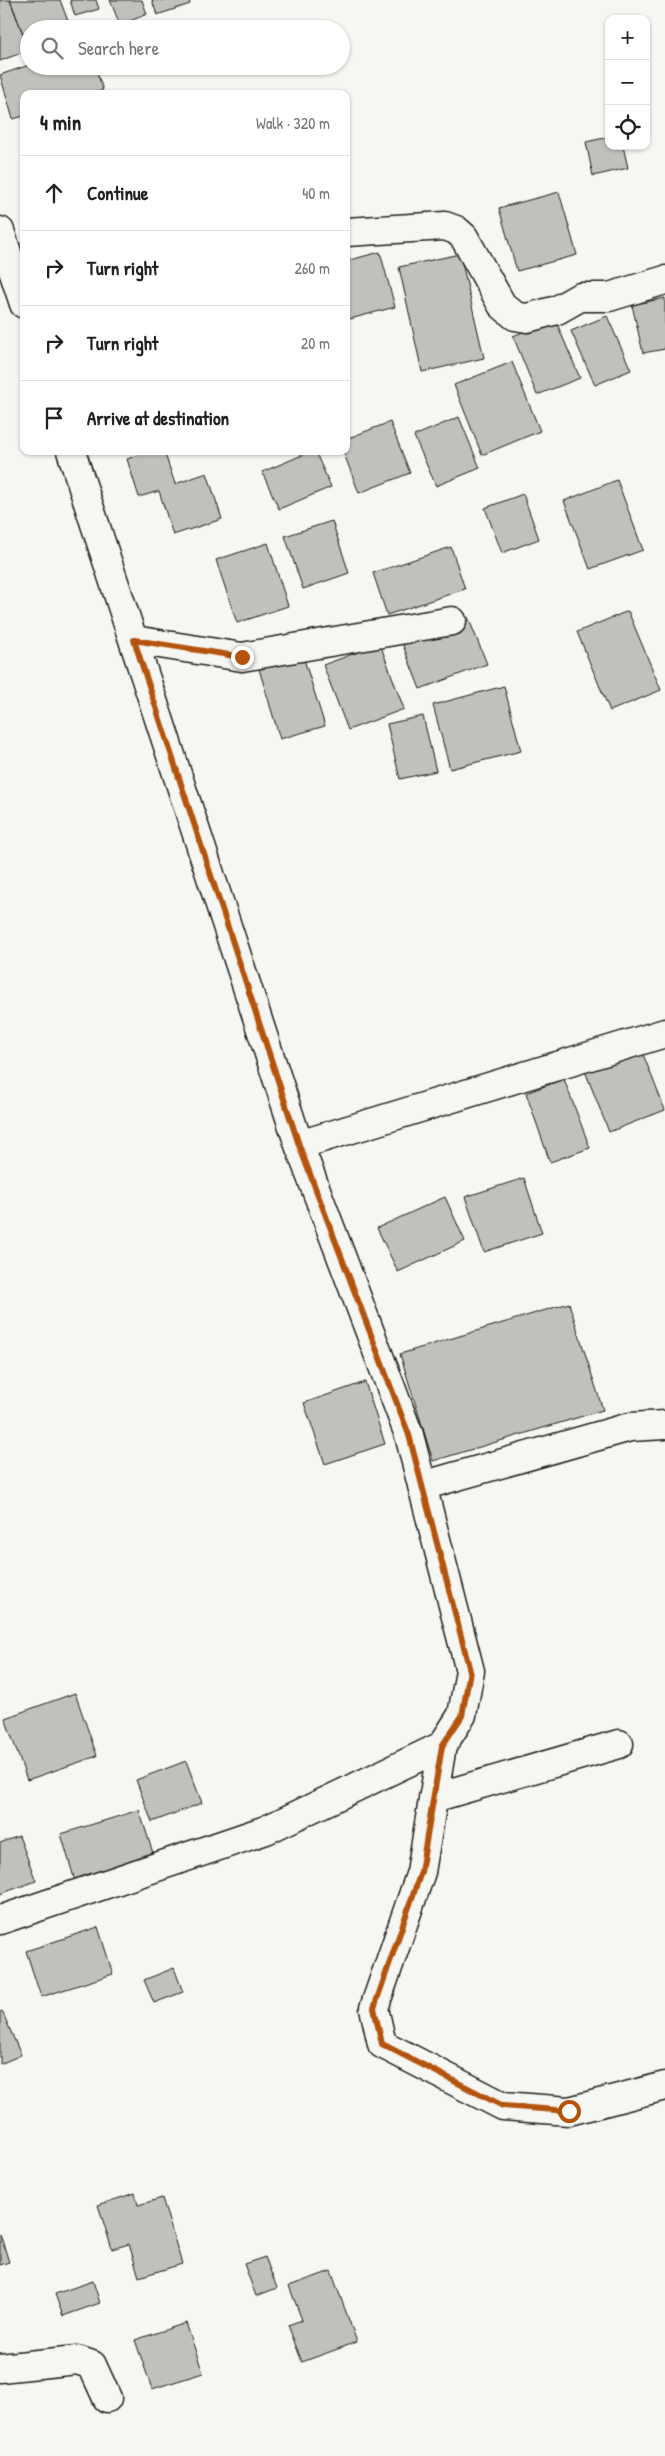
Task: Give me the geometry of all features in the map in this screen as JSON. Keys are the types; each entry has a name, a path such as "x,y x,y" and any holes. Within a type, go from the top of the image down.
{"street":[{"path":"350,232 445,226 456,230 464,238 502,305 515,316 527,318 557,310 580,297 609,297 665,280"},
{"path":"0,231 20,292"},
{"path":"72,455 299,1145 409,1435 470,1671 462,1716 442,1746 421,1872 374,2008 382,2044 503,2106 569,2111 665,2086"},
{"path":"134,640 242,657 452,621"},
{"path":"299,1145 665,1033"},
{"path":"422,1486 630,1427 665,1425"},
{"path":"433,1798 619,1744"},
{"path":"0,1920 266,1830 442,1746"},
{"path":"0,2368 77,2360 87,2362 92,2365 108,2398"}],"building":[{"path":"0,0 10,0 20,26 20,53 0,61"},
{"path":"10,0 60,0 68,20 20,20 20,26"},
{"path":"70,0 96,0 99,9 75,16"},
{"path":"110,0 142,0 147,14 132,20 118,20"},
{"path":"152,0 189,0 190,4 157,15"},
{"path":"20,68 20,75 98,75 103,90 20,90 20,117 13,119 0,75"},
{"path":"605,138 605,150 624,150 628,168 593,176 586,142"},
{"path":"559,192 577,255 517,271 499,208"},
{"path":"380,252 395,307 350,319 350,260"},
{"path":"460,254 484,358 422,372 399,267"},
{"path":"665,298 665,349 643,353 632,305"},
{"path":"607,316 631,370 595,385 571,331"},
{"path":"555,319 580,378 537,395 513,336"},
{"path":"512,362 540,431 482,455 454,385"},
{"path":"459,417 480,468 436,486 414,436"},
{"path":"390,422 410,473 359,493 345,455 350,455 350,437"},
{"path":"138,455 165,455 175,484 207,473 222,519 173,535 159,491 139,497 127,459"},
{"path":"302,455 317,455 331,487 279,509 262,472"},
{"path":"617,480 643,550 590,569 564,501"},
{"path":"523,494 539,539 502,553 485,508"},
{"path":"332,521 349,573 303,589 285,536"},
{"path":"268,543 288,606 237,623 216,560"},
{"path":"451,547 465,589 387,615 373,573"},
{"path":"628,611 661,690 610,711 577,632"},
{"path":"468,617 487,664 420,689 402,643"},
{"path":"380,644 404,709 348,730 323,665"},
{"path":"303,656 325,726 280,739 259,669"},
{"path":"504,686 521,751 450,769 433,705"},
{"path":"423,716 436,771 400,779 387,724"},
{"path":"641,1049 665,1110 609,1132 585,1071"},
{"path":"564,1079 590,1148 550,1162 526,1093"},
{"path":"524,1178 542,1233 484,1252 465,1197"},
{"path":"445,1197 465,1241 398,1272 377,1228"},
{"path":"569,1303 603,1410 433,1461 400,1354"},
{"path":"365,1382 385,1444 325,1464 304,1403"},
{"path":"75,1693 97,1756 27,1780 5,1718"},
{"path":"186,1761 202,1803 152,1822 136,1780"},
{"path":"139,1810 154,1856 75,1881 61,1834"},
{"path":"19,1836 36,1881 0,1894 0,1843"},
{"path":"98,1927 113,1974 41,1997 26,1951"},
{"path":"174,1968 183,1992 154,2003 144,1980"},
{"path":"2,2011 21,2055 0,2064 0,2012"},
{"path":"135,2193 138,2205 162,2198 182,2264 139,2277 129,2244 112,2249 98,2205"},
{"path":"0,2234 9,2262 0,2265"},
{"path":"265,2257 277,2288 256,2296 244,2264"},
{"path":"331,2271 357,2342 302,2362 288,2325 302,2320 289,2286"},
{"path":"93,2281 100,2303 63,2316 55,2294"},
{"path":"186,2323 203,2373 152,2389 135,2340"}],"route":[{"path":"242,657 134,640 299,1145 409,1435 470,1671 462,1716 442,1746 421,1872 374,2008 382,2044 503,2106 569,2111"}]}
